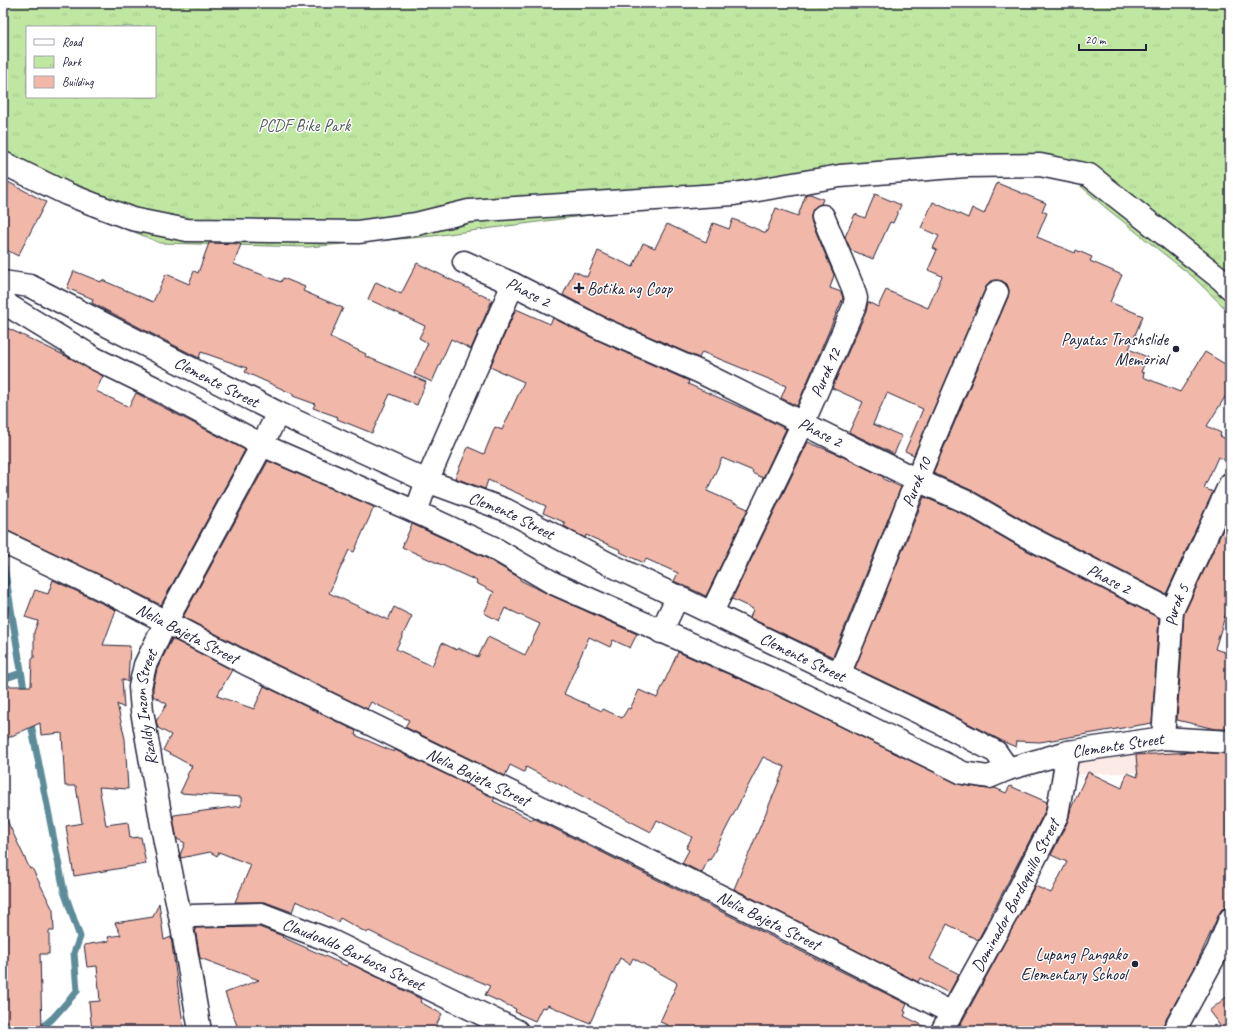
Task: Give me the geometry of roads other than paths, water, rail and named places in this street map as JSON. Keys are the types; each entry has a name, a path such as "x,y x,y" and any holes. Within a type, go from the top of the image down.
{"street":[{"path":"3,162 66,194 132,219 187,230 358,232 416,224 469,211 734,194 840,176 966,166 1040,165 1089,175 1221,279 1230,288"},
{"name":"Purok 12","path":"712,612 803,423 854,307 856,298 823,216"},
{"name":"Phase 2","path":"464,262 513,284 602,329 700,372 917,480 967,502 1024,535 1172,611"},
{"name":"Clemente Street","path":"3,282 30,286 278,412 428,481 506,510 596,557 939,722 996,752 1008,769"},
{"path":"416,512 513,284"},
{"name":"Purok 10","path":"839,674 860,626 917,480 997,292"},
{"name":"Clemente Street","path":"3,299 9,306 94,358 155,388 262,446 416,512 492,547 553,583 779,683 963,773 989,777 1008,769 1068,752 1163,738 1230,742"},
{"name":"Rizaldy Inzon Street","path":"200,1031 142,711 140,687 145,665 166,622 262,446 278,412"},
{"name":"Purok 5","path":"1163,738 1172,611 1230,484"},
{"name":"Nelia Bajeta Street","path":"3,542 108,592 246,663 509,791 833,952 947,1022"},
{"path":"661,632 678,596"},
{"path":"779,683 796,653"},
{"name":"Dominador Bardoquillo Street","path":"947,1022 1006,915 1057,815 1068,752"},
{"name":"Claudoaldo Barbosa Street","path":"180,915 261,914 331,941 517,1031"},
{"path":"1174,1031 1224,952 1230,919"}],"waterway":[{"path":"3,560 25,695"},
{"path":"3,679 21,673"},
{"path":"30,719 64,891 80,937 74,953 77,991 53,1018 38,1031"}],"place":[{"name":"Botika ng Coop","path":"579,288"},
{"name":"Payatas Trashslide Memorial","path":"1176,349"},
{"name":"Lupang Pangako Elementary School","path":"1135,964"}],"park label":[{"name":"PCDF Bike Park","path":"304,125"}]}
